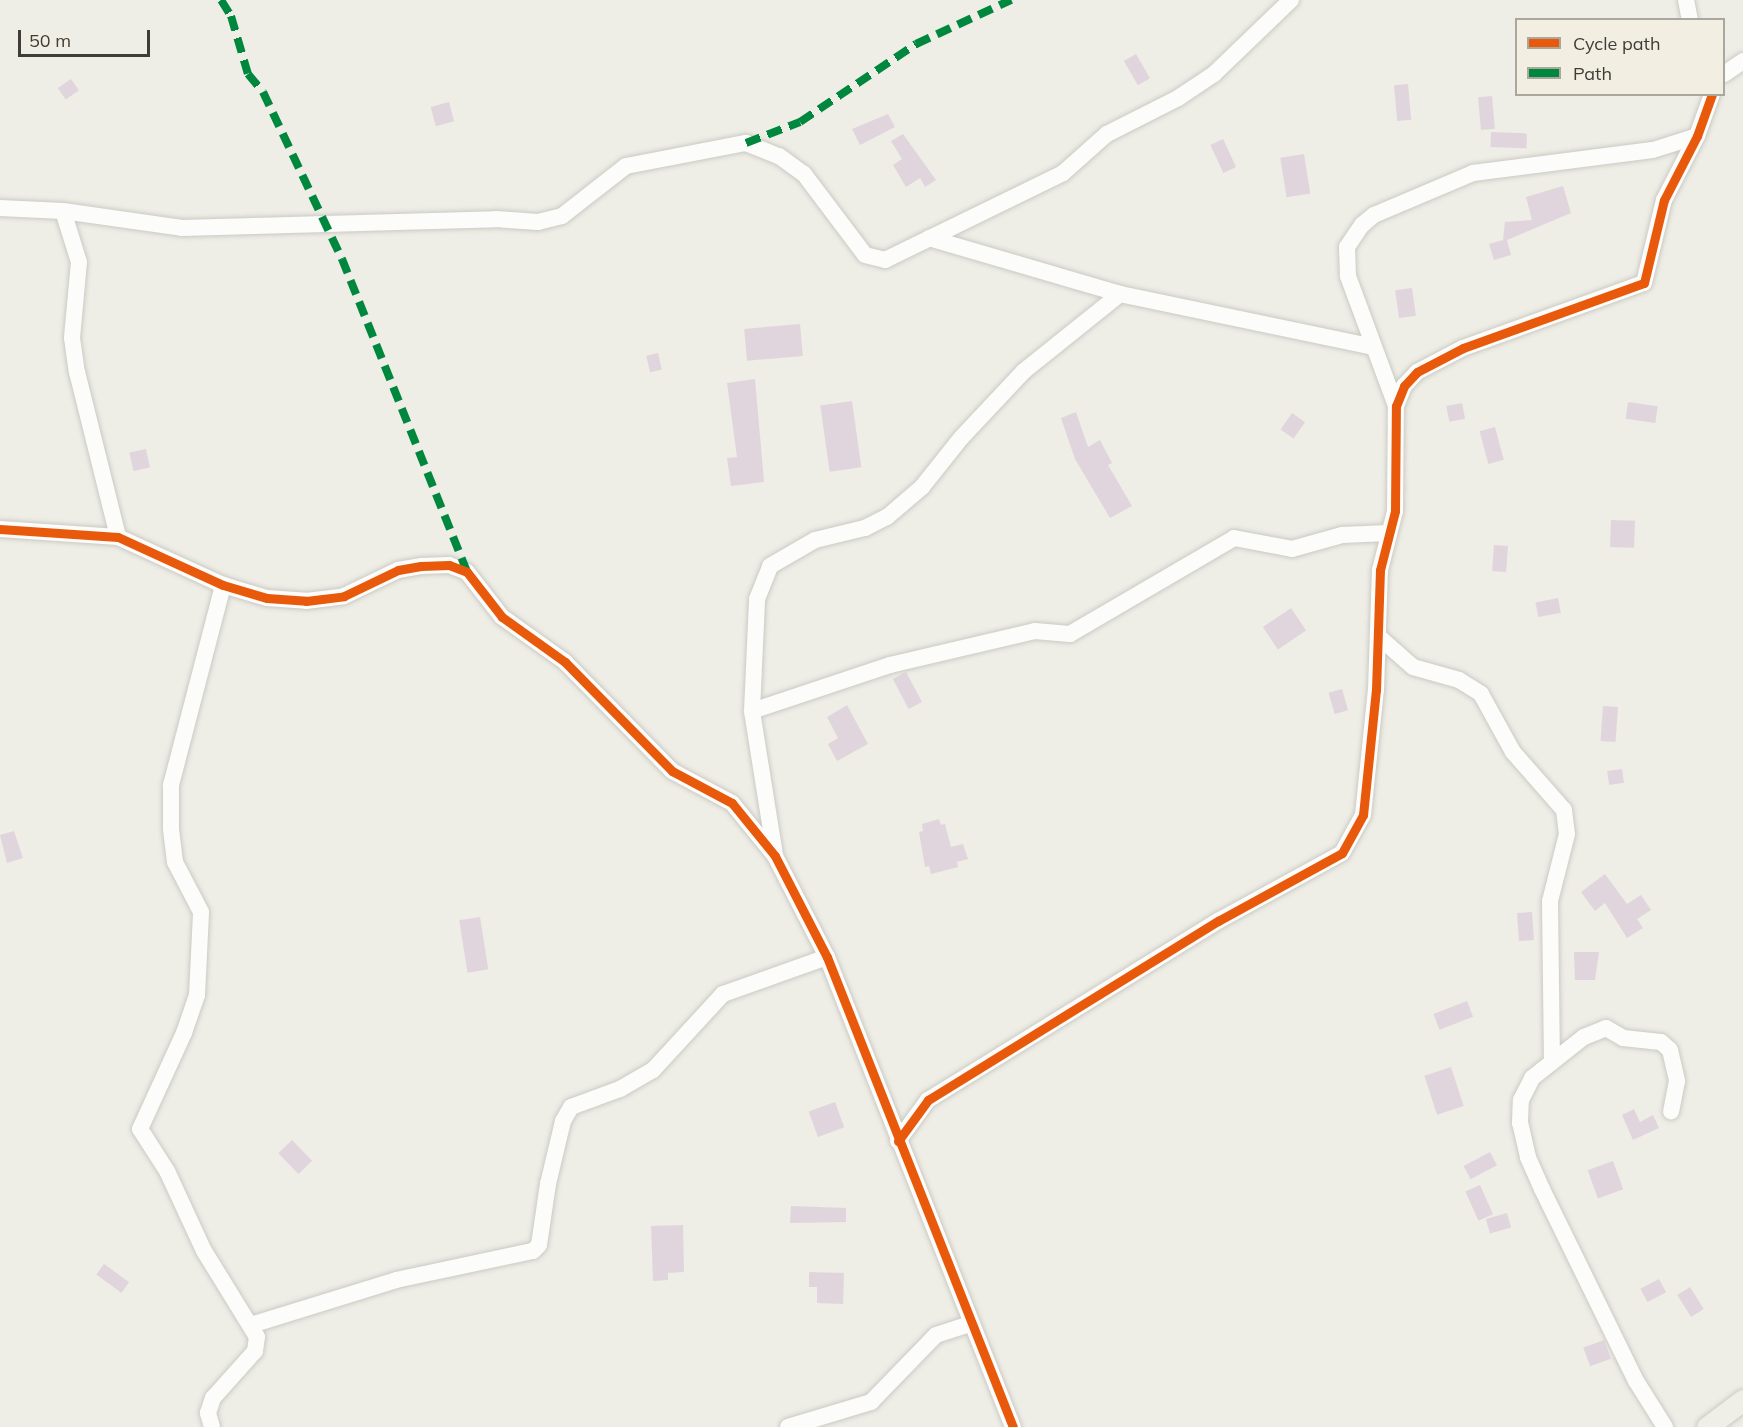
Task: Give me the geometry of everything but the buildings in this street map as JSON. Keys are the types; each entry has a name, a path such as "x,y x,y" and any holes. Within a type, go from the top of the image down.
{"main road":[{"path":"1707,1427 1743,1400"}],"street":[{"path":"0,208 63,211 182,228 473,220 538,222 562,216 626,166 746,143 779,156 804,174 872,259 885,260 1063,173 1107,134 1198,86 1291,0"},
{"path":"1686,0 1690,18"},
{"path":"1725,73 1743,61"},
{"path":"1396,406 1404,386 1438,358 1644,283 1664,200 1697,136 1711,96"},
{"path":"898,1141 934,1097 1218,921 1342,853 1363,815 1379,637 1380,570 1396,497 1396,406 1373,347 1346,257 1352,236 1374,215 1473,173 1653,150 1697,136"},
{"path":"63,211 79,262 72,338 75,361 118,537"},
{"path":"929,238 1120,294 1373,347"},
{"path":"775,856 752,711 757,599 770,566 815,540 865,528 887,517 922,487 961,438 1024,372 1120,294"},
{"path":"0,529 118,537 224,585 267,598 306,601 344,596 398,570 449,566 467,572 502,617 565,662 672,771 732,803 775,856 827,957 970,1324 1013,1427"},
{"path":"752,711 890,665 1035,631 1070,634 1234,538 1292,549 1342,536 1388,533"},
{"path":"212,1427 208,1413 213,1398 255,1351 257,1337 204,1251 166,1171 140,1128 184,1033 197,995 202,945 201,912 176,862 171,829 171,785 224,585"},
{"path":"1379,637 1413,667 1458,680 1481,694 1514,752 1564,810 1567,834 1550,901 1552,1062"},
{"path":"251,1325 396,1280 533,1251 539,1245 548,1184 563,1121 571,1107 620,1089 653,1070 723,994 827,957"},
{"path":"1665,1427 1636,1381 1528,1157 1520,1123 1521,1100 1532,1078 1596,1030 1606,1028 1623,1038 1661,1042 1676,1064 1671,1111"},
{"path":"788,1427 871,1402 936,1335 970,1324"}],"marked path":[{"path":"221,0 231,16 248,74 263,92 342,259 467,572"},
{"path":"746,143 800,122 916,44 1011,0"}],"cycle path":[{"path":"898,1141 928,1100 1218,921 1342,853 1363,815 1376,690 1380,570 1395,511 1396,406 1404,386 1417,372 1463,348 1644,283 1664,200 1697,136 1711,96"},
{"path":"0,529 118,537 223,585 267,598 306,601 344,596 398,570 449,565 467,572 502,617 565,662 672,771 732,803 775,856 827,957 1013,1427"}]}
